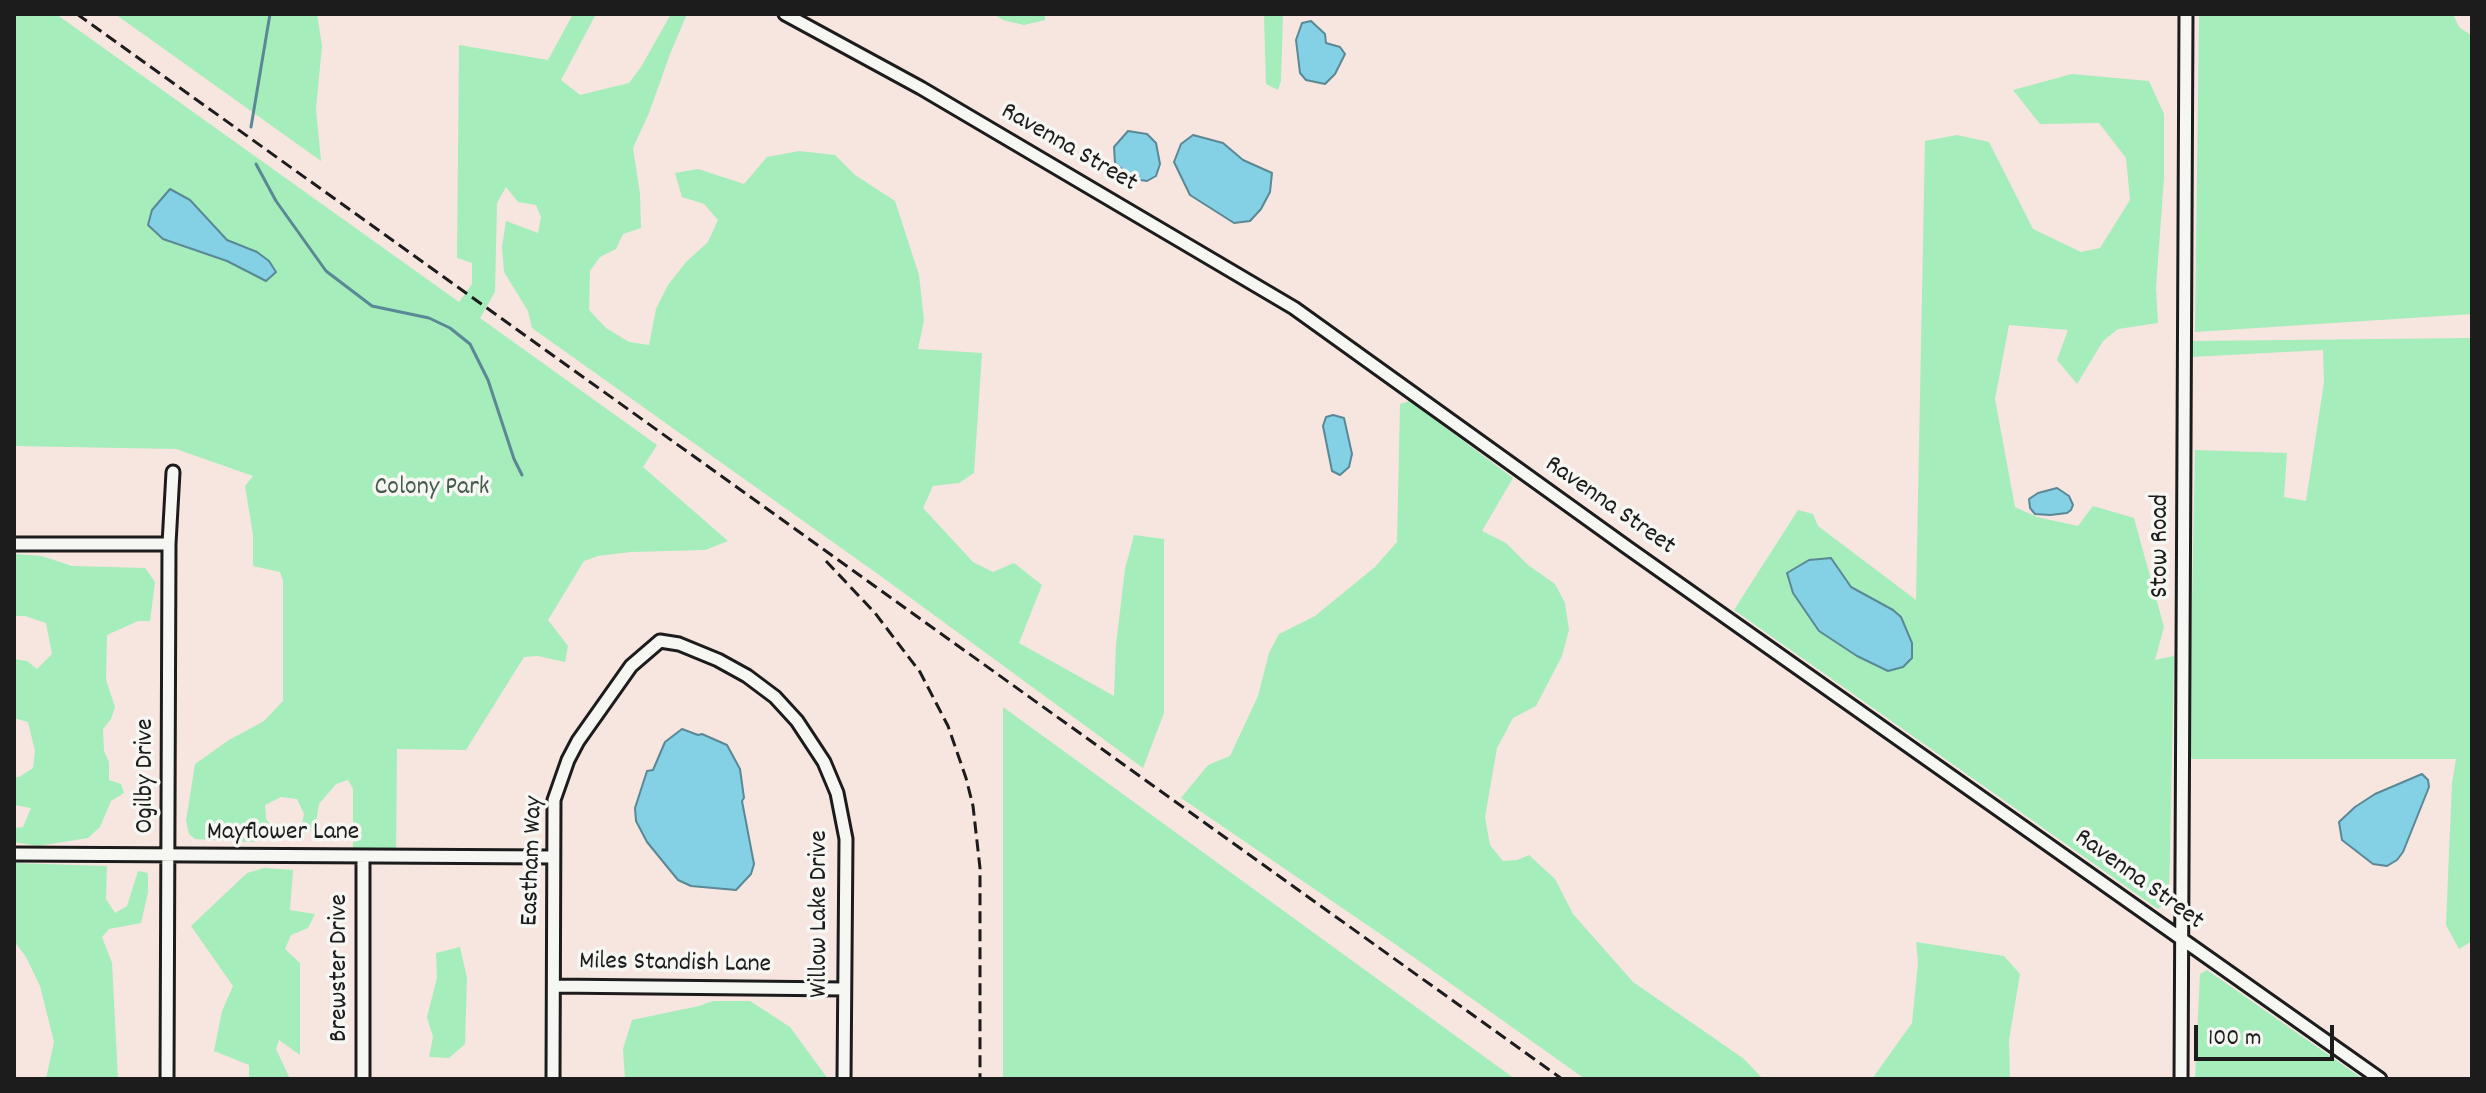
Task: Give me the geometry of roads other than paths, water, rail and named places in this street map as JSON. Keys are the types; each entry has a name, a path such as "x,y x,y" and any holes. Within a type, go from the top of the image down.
{"street":[{"name":"Ravenna Street","path":"785,14 921,88 1293,307 2380,1079"},
{"name":"Stow Road","path":"2181,1079 2186,14"},
{"name":"Ogilby Drive","path":"167,1079 169,544 173,472"},
{"path":"14,544 169,544"},
{"name":"Eastham Way","path":"553,1079 554,800 568,760 631,666 660,641 669,642"},
{"name":"Willow Lake Drive","path":"669,642 718,660 775,697 810,738 837,793 846,839 844,1079"},
{"name":"Mayflower Lane","path":"14,854 553,857"},
{"name":"Brewster Drive","path":"363,856 363,1079"},
{"name":"Miles Standish Lane","path":"554,986 844,989"}],"water":[{"path":"1311,21 1325,34 1326,43 1340,47 1345,54 1335,74 1325,84 1306,80 1300,73 1296,40 1302,23"},
{"path":"1128,131 1147,134 1156,143 1160,164 1156,176 1147,181 1134,179 1115,163 1114,147"},
{"path":"1193,135 1223,143 1243,160 1272,173 1270,192 1250,221 1234,223 1190,195 1174,162 1181,144"},
{"path":"170,189 190,200 227,240 257,252 269,261 276,272 266,281 227,261 163,239 148,225 152,210"},
{"path":"1326,417 1344,418 1352,454 1349,467 1340,475 1332,471 1323,426"},
{"path":"2057,488 2069,496 2073,505 2071,510 2050,515 2035,514 2030,508 2029,499"},
{"path":"1831,558 1851,587 1901,617 1912,643 1912,658 1903,667 1888,671 1857,656 1819,631 1793,593 1787,573 1809,560"},
{"path":"682,729 727,745 740,769 742,801 754,864 751,874 736,890 691,886 678,880 647,842 636,821 635,808 647,771 653,770 665,742"},
{"path":"2422,774 2428,780 2429,787 2397,860 2387,866 2373,864 2342,840 2339,822 2355,807 2375,794"}],"waterway":[{"path":"251,127 270,14"},
{"path":"256,164 276,201 326,271 372,306 429,318 450,328 470,344 488,380 522,475"}],"railway":[{"path":"77,14 1562,1079"},
{"path":"826,561 875,613 920,672 948,726 966,778 973,806 980,868 980,1079"}],"park label":[{"name":"Colony Park","path":"432,489"}]}
